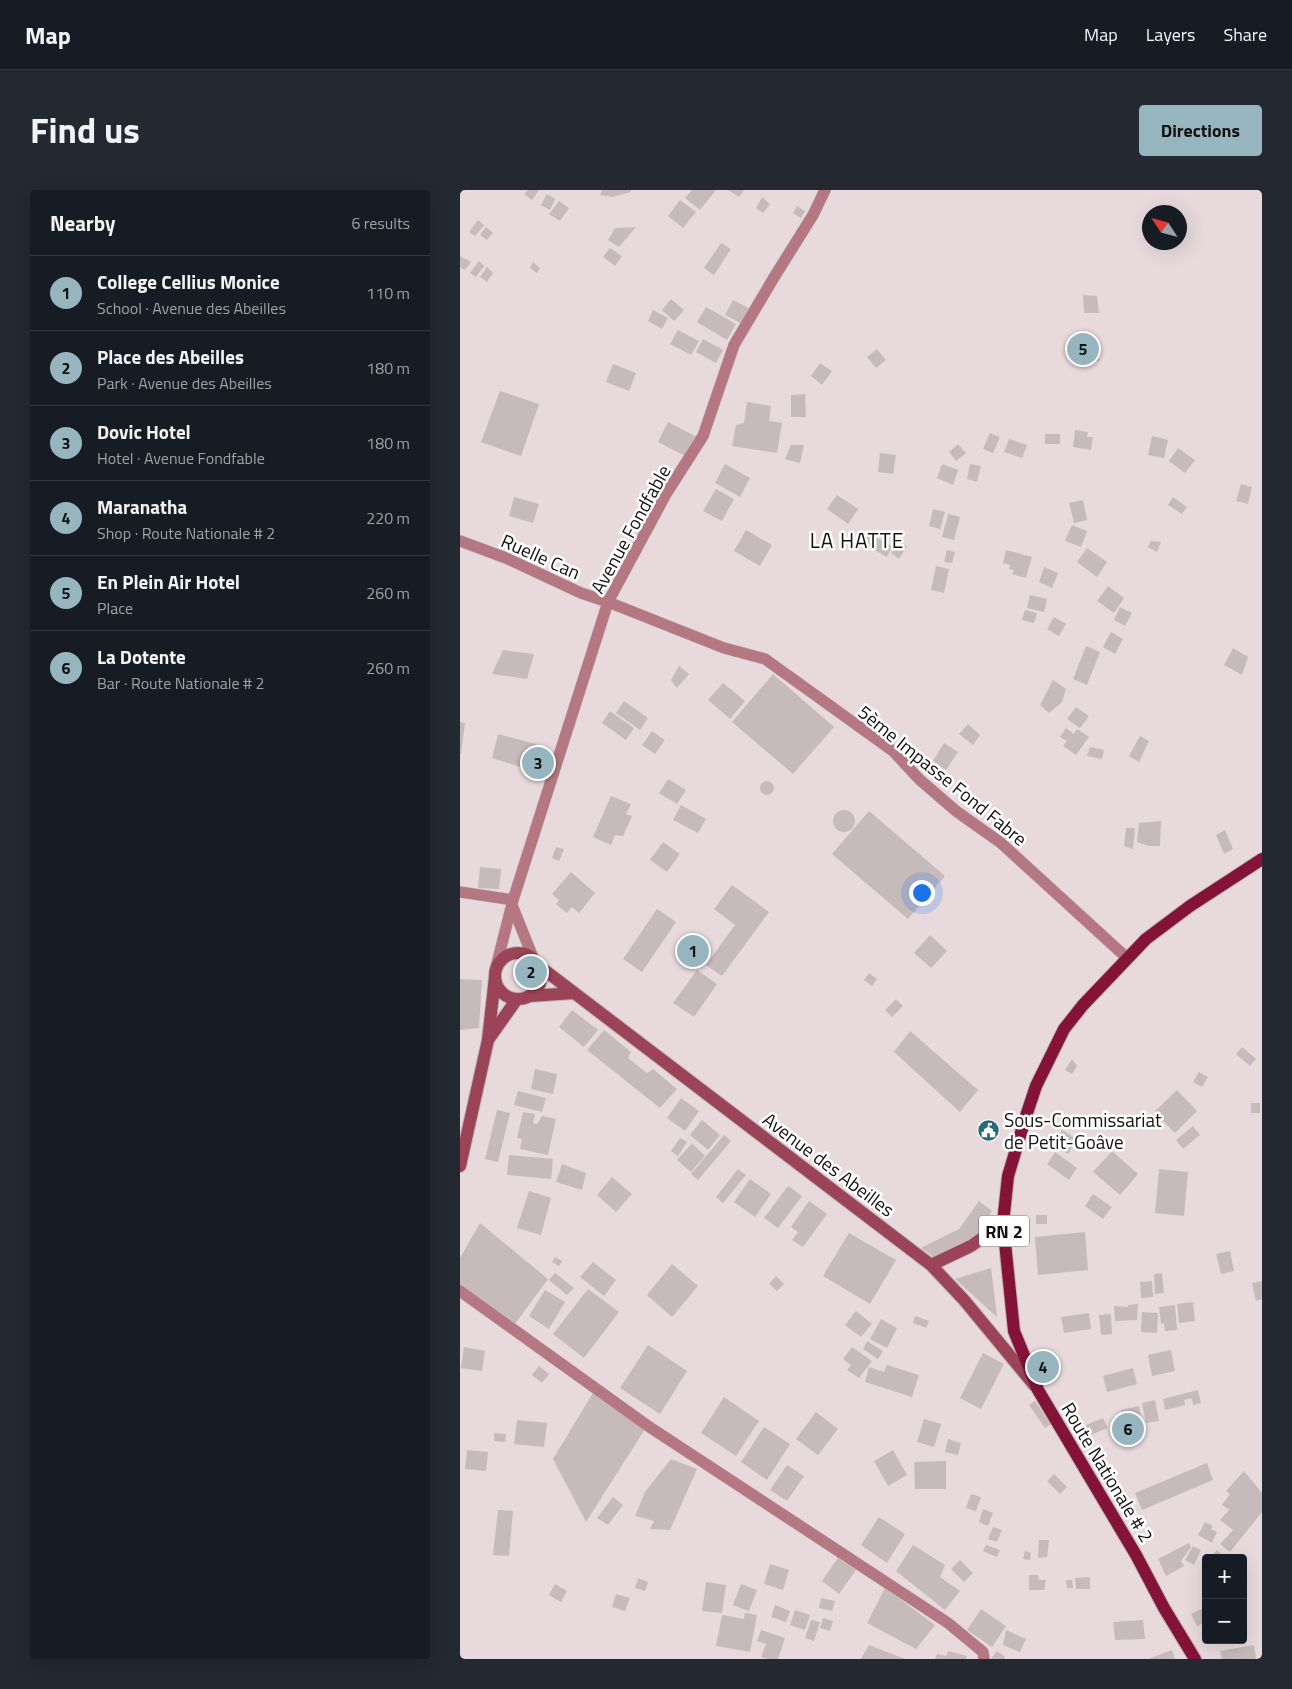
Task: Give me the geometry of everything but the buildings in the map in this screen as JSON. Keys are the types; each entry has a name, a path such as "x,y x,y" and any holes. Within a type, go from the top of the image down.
{"main road":[{"name":"Route Nationale # 2","path":"1195,1659 1038,1390 1014,1331 1003,1223 1008,1176 1036,1086 1064,1029 1083,1005 1127,958 1162,926 1262,859"}],"street":[{"name":"Avenue Fondfable","path":"495,974 512,902 608,602 666,494 704,436 734,345 772,279 814,215 824,190"},
{"name":"Ruelle Can","path":"460,541 506,558 581,593 608,602"},
{"name":"5ème Impasse Fond Fabre","path":"608,602 724,648 765,659 893,751 919,779 956,811 1001,843 1127,958"},
{"path":"460,892 512,902 541,973 541,981 535,992 530,996"},
{"path":"460,1166 488,1040 495,974 502,960 513,954 528,955 537,963"},
{"name":"Avenue des Abeilles","path":"537,963 931,1265 964,1300 1038,1390"},
{"path":"495,974 496,984 504,994 517,999 530,996 574,993"},
{"path":"488,1040 517,999"},
{"path":"931,1265 971,1246 1003,1223"},
{"path":"460,1291 648,1426 948,1623 984,1652 984,1659"}],"place":[{"name":"En Plein Air Hotel","path":"1083,349"},
{"name":"Dovic Hotel","path":"538,763"},
{"name":"College Cellius Monice","path":"693,951"},
{"name":"Place des Abeilles","path":"531,972"},
{"name":"Sous-Commissariat de Petit-Goâve","path":"988,1130"},
{"name":"Maranatha","path":"1043,1367"},
{"name":"La Dotente","path":"1128,1429"}],"district":[{"name":"LA HATTE","path":"857,540"}]}
